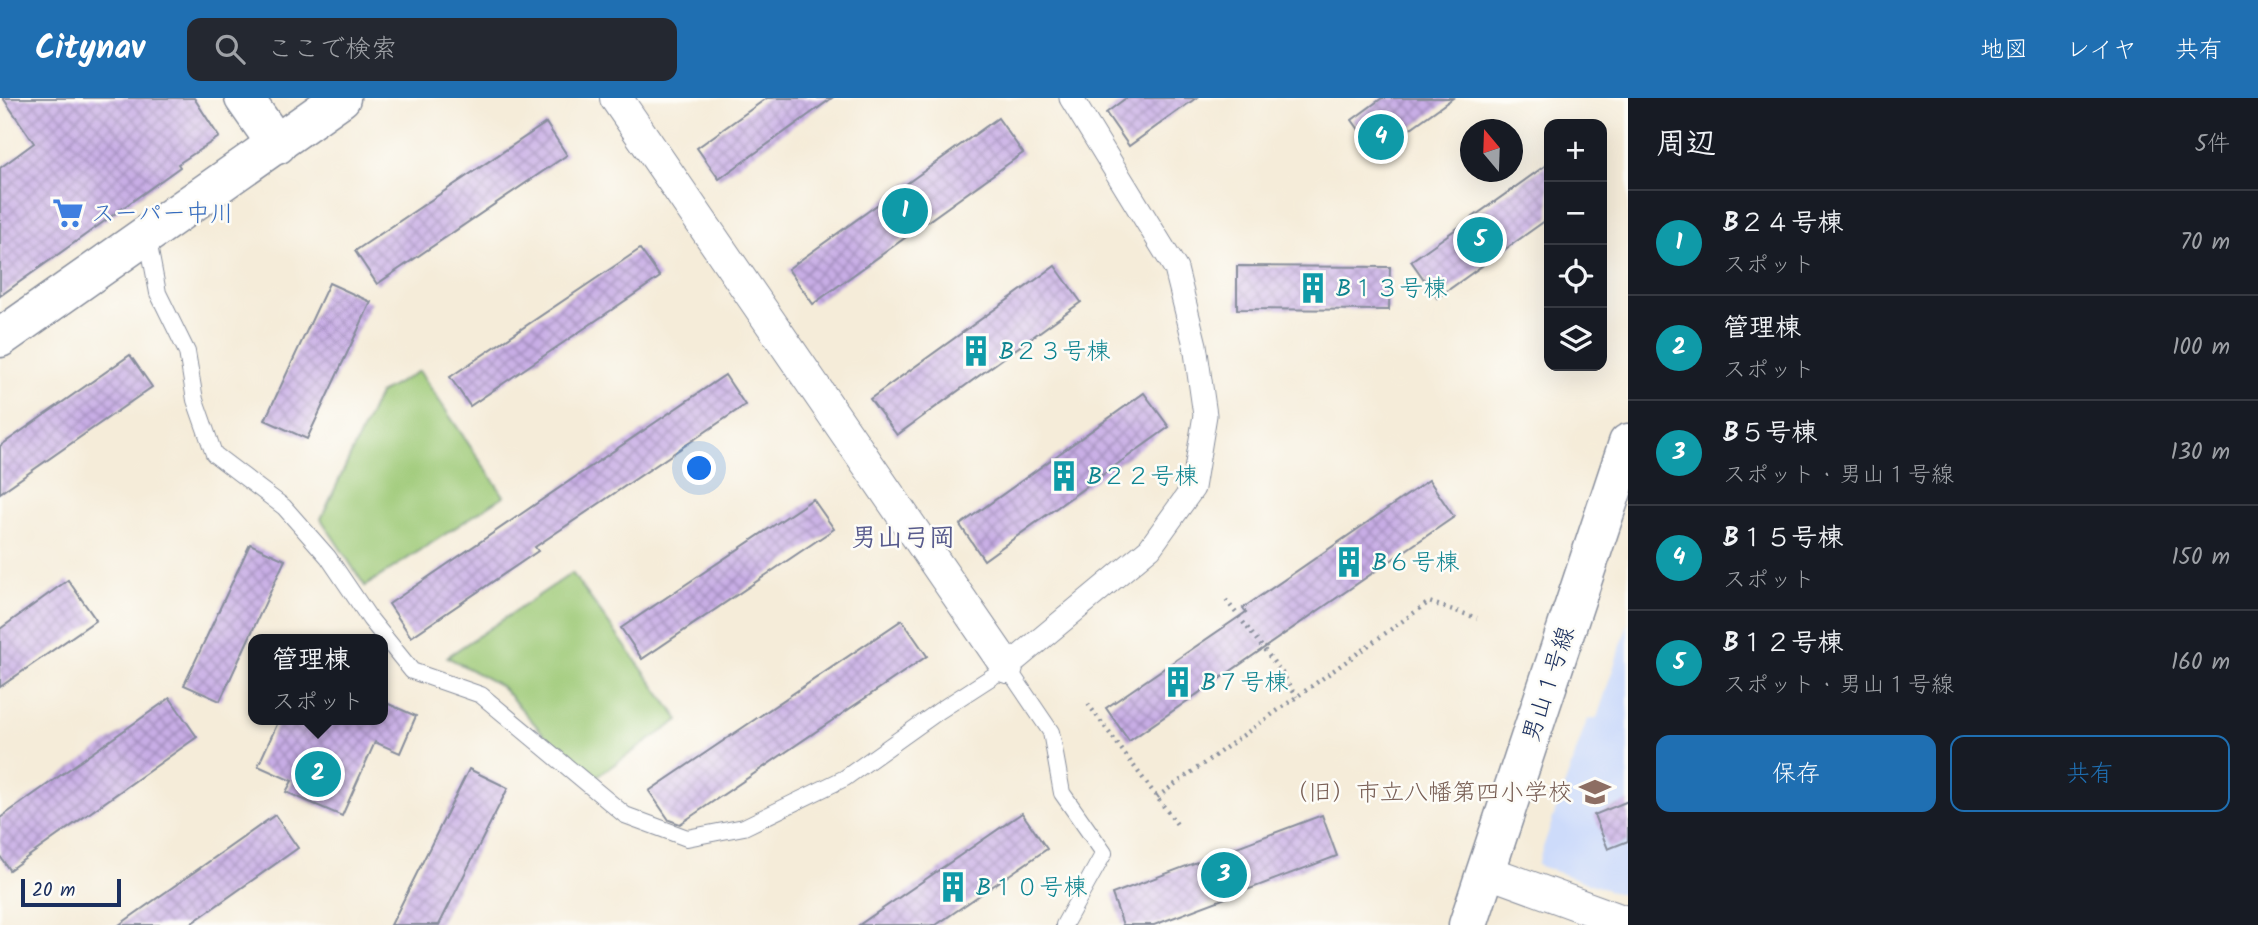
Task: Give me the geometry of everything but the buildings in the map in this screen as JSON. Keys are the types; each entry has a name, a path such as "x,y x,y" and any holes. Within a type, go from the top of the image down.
{"street":[{"path":"244,98 277,145"},
{"path":"0,338 341,98"},
{"path":"616,98 1007,667 1150,548 1193,488 1205,415 1195,345 1176,269 1071,98"},
{"name":"男山１号線","path":"1468,925 1628,443"},
{"path":"1486,871 1628,923"}],"lane":[{"path":"147,236 158,293 187,352 195,400 214,454 284,507 328,557 382,634"},
{"path":"388,641 412,671 481,695 625,815 687,838 744,827 845,778 939,711 1007,667 1051,732 1062,793 1104,853 1064,925"}],"path":[{"path":"1226,600 1283,674 1296,697"},
{"path":"1157,797 1429,602 1476,618"},
{"path":"1088,704 1179,827"}],"shaded area":[{"name":"（旧）市立八幡第四小学校","path":"1628,623 1628,897 1537,865 1587,720 1597,718"}],"green space":[{"path":"419,371 504,496 365,586 321,519 379,394"},
{"path":"572,573 679,720 587,783 501,686 447,657"}],"place":[{"name":"B１５号棟","path":"1381,137"},
{"name":"B２４号棟","path":"905,211"},
{"name":"スーパー中川","path":"68,213"},
{"name":"B１２号棟","path":"1480,240"},
{"name":"B１３号棟","path":"1313,288"},
{"name":"B２３号棟","path":"976,351"},
{"name":"B２２号棟","path":"1064,476"},
{"name":"B６号棟","path":"1349,562"},
{"name":"B７号棟","path":"1178,682"},
{"name":"管理棟","path":"318,774"},
{"name":"（旧）市立八幡第四小学校","path":"1595,792"},
{"name":"B５号棟","path":"1224,875"},
{"name":"B１０号棟","path":"953,887"}],"district":[{"name":"男山弓岡","path":"903,537"}]}
